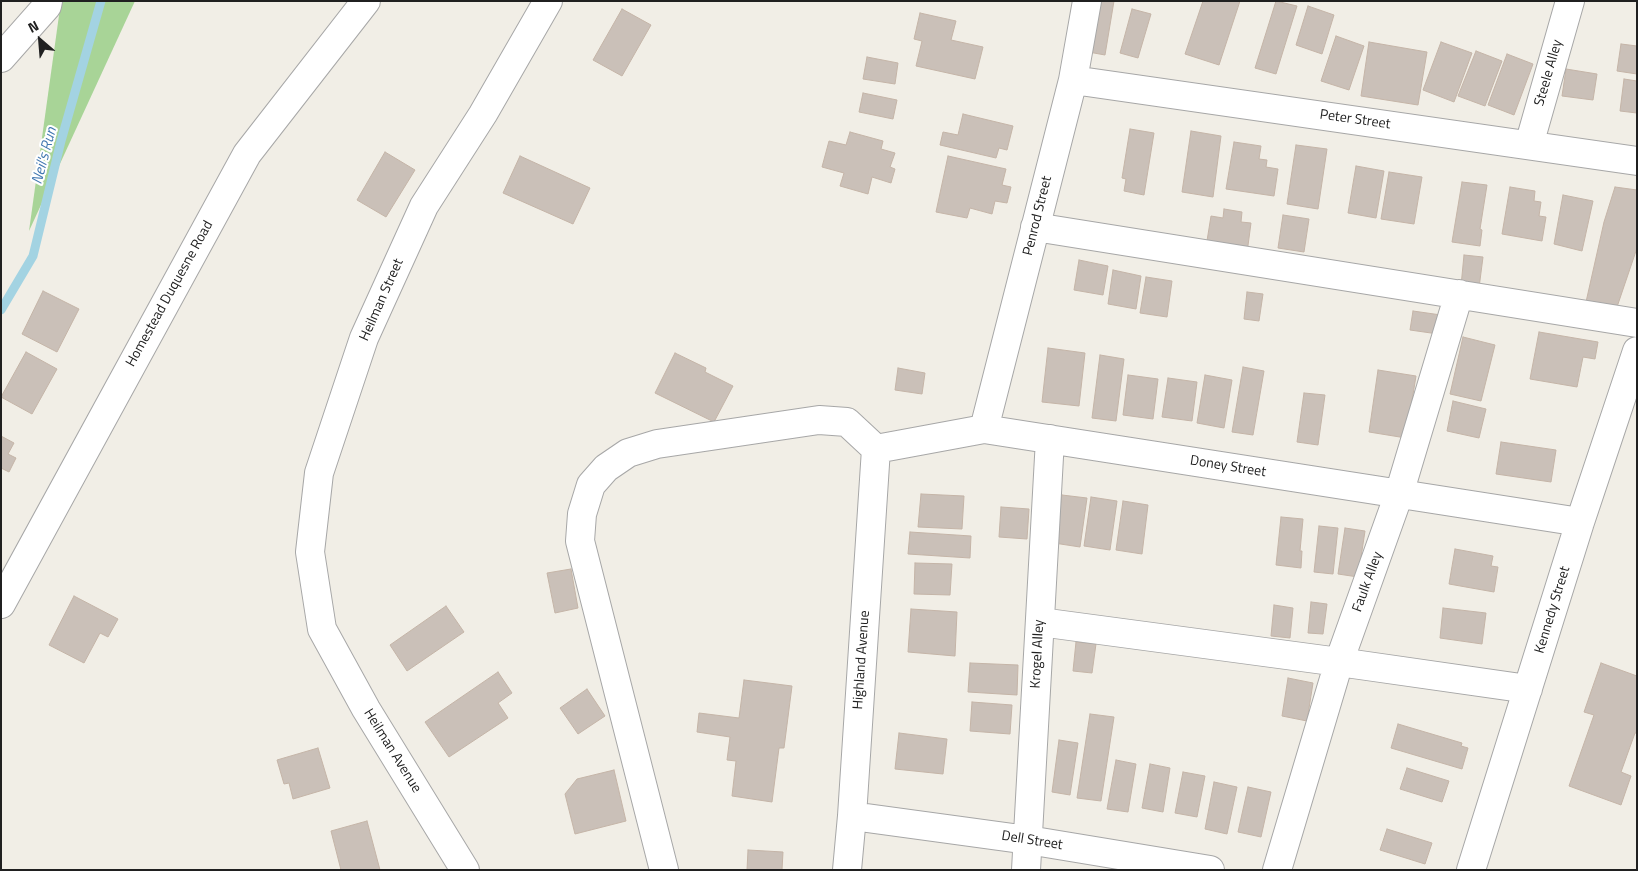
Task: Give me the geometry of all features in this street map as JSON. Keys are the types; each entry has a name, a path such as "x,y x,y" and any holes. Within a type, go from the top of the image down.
{"street":[{"path":"1,58 47,6 48,1"},
{"name":"Homestead Duquesne Road","path":"1,604 247,154 366,1"},
{"name":"Heilman Street","path":"322,629 310,552 319,473 364,338 424,206 483,114 548,1"},
{"name":"Penrod Street","path":"984,429 1072,80 1087,1"},
{"name":"Steele Alley","path":"1529,145 1570,1"},
{"name":"Peter Street","path":"1072,80 1637,161"},
{"path":"1035,227 1637,323"},
{"name":"Faulk Alley","path":"1277,870 1339,662 1399,494 1459,294"},
{"name":"Kennedy Street","path":"1471,870 1580,522 1637,352"},
{"path":"664,870 580,541 582,514 591,485 606,468 628,453 657,444 819,420 847,422 876,449"},
{"name":"Doney Street","path":"876,449 984,429 1580,522"},
{"name":"Krogel Alley","path":"1026,870 1050,439"},
{"name":"Highland Avenue","path":"847,870 876,449"},
{"path":"1040,622 1528,689"},
{"name":"Heilman Avenue","path":"322,629 366,709 466,870"},
{"name":"Dell Street","path":"852,816 1028,840 1210,870"}],"green space":[{"path":"61,1 135,1 29,231"}],"building":[{"path":"1092,1 1114,1 1105,55 1083,51"},
{"path":"1203,1 1240,1 1219,65 1185,54"},
{"path":"1276,1 1297,6 1276,74 1255,68"},
{"path":"1308,6 1334,15 1322,54 1296,45"},
{"path":"622,9 651,25 622,76 593,60"},
{"path":"1132,9 1151,14 1138,58 1120,53"},
{"path":"920,13 956,21 951,40 983,47 975,79 916,66 922,41 914,39"},
{"path":"1336,36 1364,46 1349,90 1321,81"},
{"path":"1369,42 1427,52 1418,105 1361,96"},
{"path":"1441,42 1472,53 1454,102 1423,90"},
{"path":"1621,44 1637,46 1637,74 1617,71"},
{"path":"1476,51 1502,61 1485,106 1458,96"},
{"path":"1507,54 1533,64 1514,115 1488,105"},
{"path":"867,57 898,63 895,84 863,79"},
{"path":"1566,69 1597,74 1593,100 1562,96"},
{"path":"1624,79 1637,81 1637,113 1620,111"},
{"path":"863,93 897,100 893,119 859,112"},
{"path":"963,114 1013,126 1007,150 999,148 996,158 940,145 943,132 958,135"},
{"path":"1130,129 1154,133 1144,195 1124,191 1126,179 1122,178"},
{"path":"1191,131 1221,136 1213,197 1182,192"},
{"path":"850,132 883,141 881,149 895,153 890,167 895,169 891,183 872,177 868,194 840,186 844,173 822,167 829,141 846,145"},
{"path":"1234,142 1261,146 1259,159 1267,160 1266,167 1278,169 1274,196 1226,189"},
{"path":"1296,145 1327,149 1318,209 1287,204"},
{"path":"385,152 415,170 386,217 357,200"},
{"path":"520,156 590,188 573,224 503,193"},
{"path":"948,156 1006,169 1002,185 1011,187 1007,203 995,201 992,214 970,208 967,218 936,212"},
{"path":"1356,166 1384,171 1376,218 1348,213"},
{"path":"1389,172 1422,177 1414,224 1381,219"},
{"path":"1462,182 1487,185 1480,229 1482,230 1480,246 1452,242"},
{"path":"1510,187 1535,191 1534,201 1541,202 1539,216 1546,217 1542,241 1502,234"},
{"path":"1615,187 1637,190 1637,248 1617,307 1586,302 1604,222"},
{"path":"1563,195 1593,201 1582,251 1554,244"},
{"path":"1224,209 1242,212 1241,222 1251,223 1247,253 1206,247 1211,216 1223,218"},
{"path":"1283,215 1309,219 1304,252 1278,248"},
{"path":"1464,255 1483,257 1479,288 1461,286"},
{"path":"1079,260 1108,266 1103,295 1074,290"},
{"path":"1113,270 1141,276 1136,309 1108,304"},
{"path":"1146,277 1172,281 1167,317 1140,313"},
{"path":"43,291 79,309 57,352 22,334"},
{"path":"1247,292 1263,294 1259,321 1244,319"},
{"path":"1413,311 1441,315 1438,334 1410,330"},
{"path":"1539,332 1598,342 1595,359 1583,357 1577,387 1530,379"},
{"path":"1463,337 1495,345 1481,401 1450,394"},
{"path":"1048,348 1085,353 1079,406 1042,402"},
{"path":"26,352 57,369 32,414 1,397"},
{"path":"675,353 706,368 705,372 733,386 714,422 655,393"},
{"path":"1100,355 1124,359 1116,421 1092,418"},
{"path":"1243,367 1264,371 1253,435 1232,432"},
{"path":"898,368 925,373 922,394 895,390"},
{"path":"1378,370 1416,376 1406,438 1369,432"},
{"path":"1128,375 1158,379 1153,419 1123,415"},
{"path":"1205,375 1232,380 1224,428 1197,423"},
{"path":"1168,378 1197,382 1192,421 1162,417"},
{"path":"1304,393 1325,395 1318,445 1297,442"},
{"path":"1453,401 1486,409 1479,438 1447,431"},
{"path":"1,436 14,443 8,454 16,458 9,472 1,468"},
{"path":"1501,442 1556,450 1551,482 1496,474"},
{"path":"921,494 964,496 962,529 918,527"},
{"path":"1062,495 1087,498 1080,547 1054,543"},
{"path":"1091,497 1117,501 1110,550 1084,546"},
{"path":"1123,501 1148,505 1142,554 1116,550"},
{"path":"1001,507 1029,509 1027,539 999,537"},
{"path":"1281,517 1303,519 1300,551 1302,551 1301,568 1276,565"},
{"path":"1319,526 1338,528 1333,574 1314,572"},
{"path":"1345,528 1365,531 1358,577 1338,574"},
{"path":"910,532 971,536 970,558 908,554"},
{"path":"1455,549 1493,556 1491,566 1498,567 1494,592 1449,584"},
{"path":"915,563 952,564 950,595 914,594"},
{"path":"571,569 578,608 555,613 547,573"},
{"path":"74,596 118,619 108,637 100,633 84,663 49,645"},
{"path":"1311,602 1327,604 1323,634 1308,633"},
{"path":"1274,605 1293,608 1290,638 1271,636"},
{"path":"446,606 464,632 407,671 390,645"},
{"path":"1443,608 1486,613 1482,644 1440,638"},
{"path":"911,609 957,612 955,656 908,652"},
{"path":"1076,642 1096,644 1092,673 1073,671"},
{"path":"970,663 1018,665 1017,695 968,692"},
{"path":"1601,663 1637,676 1637,733 1635,733 1621,772 1631,776 1621,805 1569,786 1594,715 1584,712"},
{"path":"498,672 512,693 498,703 508,718 449,757 425,722"},
{"path":"1288,678 1313,683 1307,721 1282,716"},
{"path":"744,680 792,686 784,748 779,748 772,802 732,796 736,761 727,760 730,737 697,732 699,713 739,718"},
{"path":"587,689 605,716 578,734 560,708"},
{"path":"972,702 1012,705 1010,734 970,731"},
{"path":"1090,714 1114,717 1101,801 1077,798"},
{"path":"1398,724 1462,743 1461,746 1468,748 1462,769 1391,748"},
{"path":"899,733 947,739 943,774 895,769"},
{"path":"1059,740 1078,743 1070,795 1052,792"},
{"path":"318,748 330,788 293,799 289,783 284,784 277,760"},
{"path":"1116,760 1136,764 1128,812 1107,809"},
{"path":"1150,764 1170,768 1163,812 1142,808"},
{"path":"1407,768 1449,781 1442,802 1400,789"},
{"path":"614,770 626,821 575,834 565,794 577,779"},
{"path":"1183,772 1205,776 1197,817 1175,813"},
{"path":"1214,782 1237,787 1227,834 1205,829"},
{"path":"1248,787 1271,792 1261,837 1238,832"},
{"path":"367,821 380,870 341,870 331,831"},
{"path":"1387,829 1432,843 1425,864 1380,850"},
{"path":"748,850 783,852 782,870 747,870"}],"waterway":[{"name":"Neil's Run","path":"1,310 33,256 61,141 101,1"}]}
